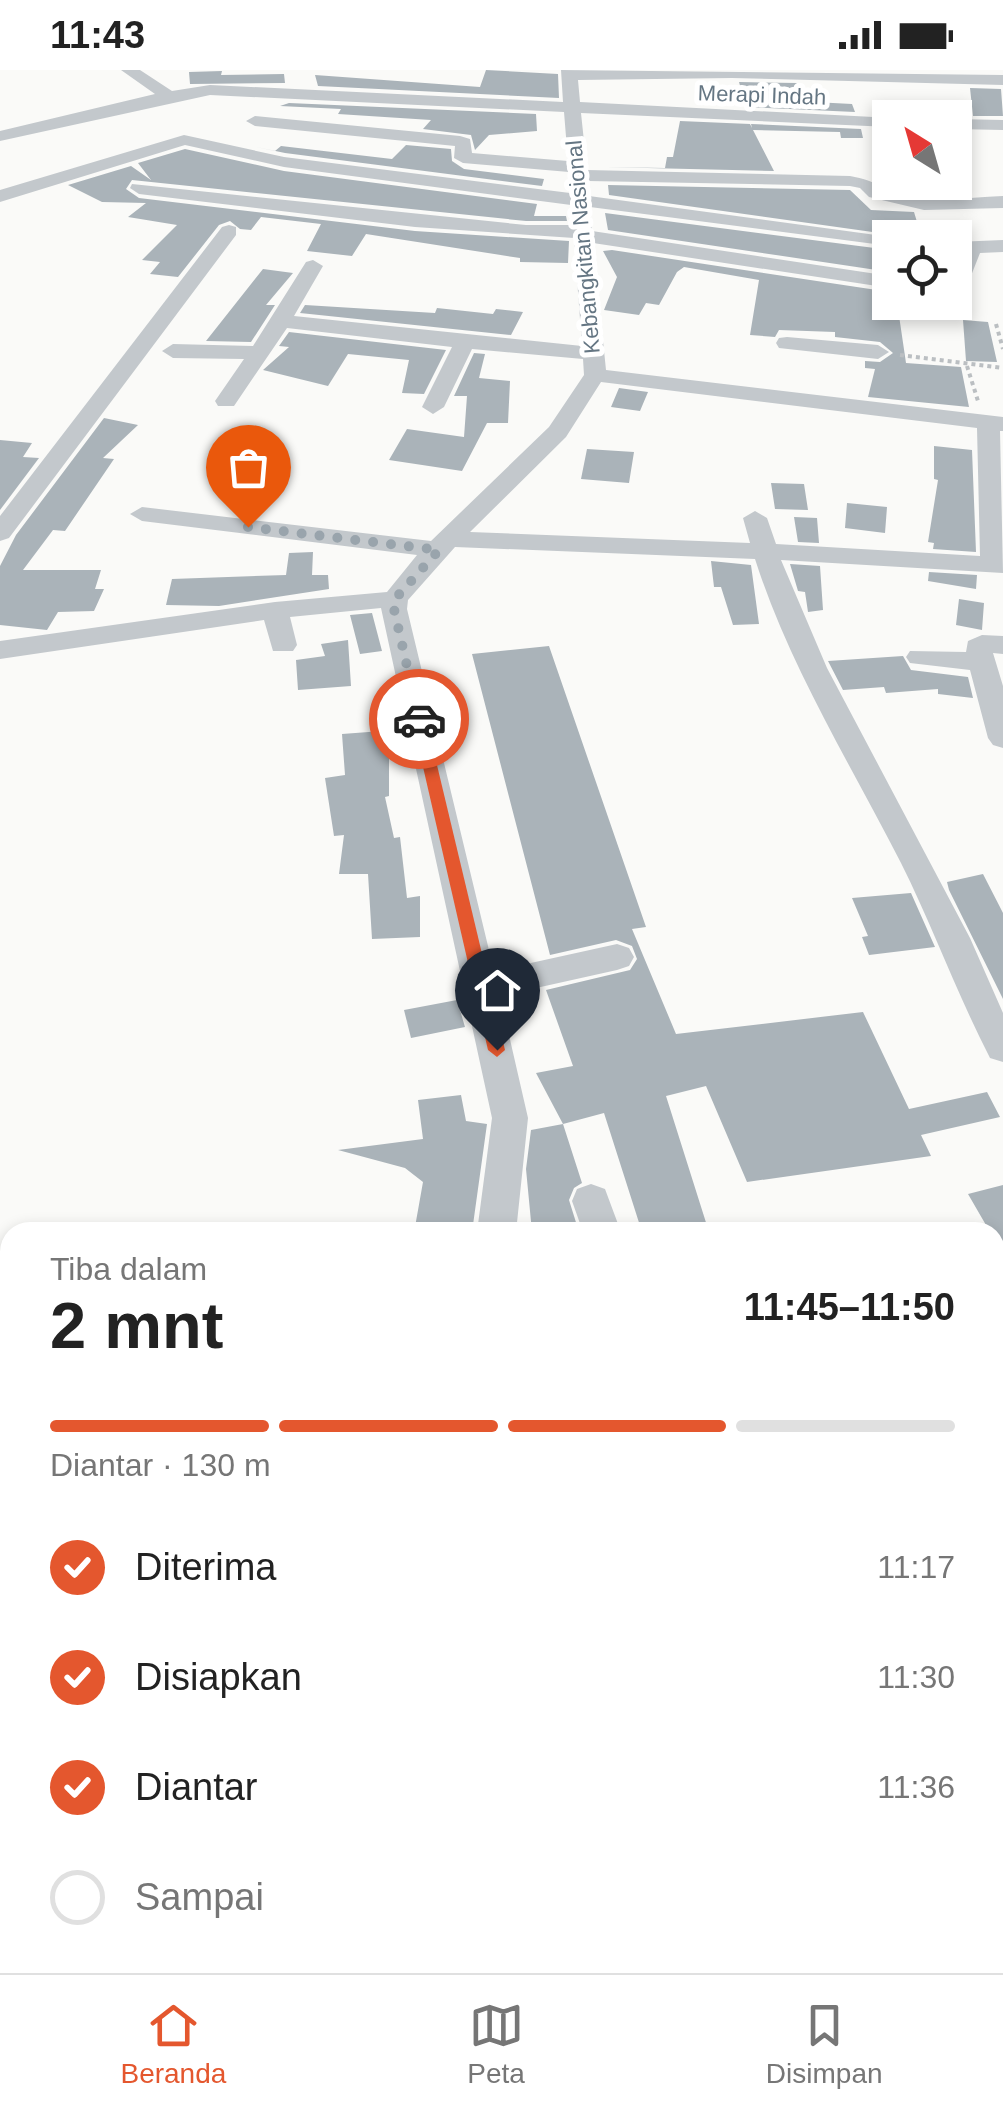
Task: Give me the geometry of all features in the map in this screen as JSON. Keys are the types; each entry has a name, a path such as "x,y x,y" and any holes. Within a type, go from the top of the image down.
{"street":[{"path":"129,70 169,96"},
{"path":"266,92 282,71"},
{"path":"569,73 1003,80"},
{"name":"Kebangkitan Nasional","path":"395,599 558,432 594,364 569,73"},
{"name":"Merapi Indah","path":"0,136 210,90 872,121"},
{"path":"255,121 460,141 464,144 462,158 792,228 872,238"},
{"path":"972,124 1003,125"},
{"path":"0,196 187,140 258,159 577,181 850,182 866,184 876,193 924,204 1003,202"},
{"path":"139,188 280,202 470,228 581,233 872,279"},
{"path":"792,228 799,203"},
{"path":"0,533 229,231"},
{"path":"972,248 1003,246"},
{"path":"226,401 314,266"},
{"path":"142,514 205,528 445,545 764,551 998,565 995,424 824,376 594,364 465,342 281,322"},
{"path":"432,407 465,342"},
{"path":"786,343 824,376"},
{"path":"173,350 259,353"},
{"path":"824,376 878,352"},
{"path":"755,518 764,551 828,705 939,906 1003,1048"},
{"path":"0,650 275,610 395,599 396,622 510,1118 497,1222"},
{"path":"275,610 283,645"},
{"path":"920,657 988,651 1003,738"},
{"path":"482,987 617,957"}],"path":[{"path":"996,324 1003,349"},
{"path":"878,352 1003,368"},
{"path":"967,366 995,424"}],"building":[{"path":"486,70 558,74 559,98 318,86 315,75 480,87"},
{"path":"222,71 221,75 284,74 285,83 190,84 189,72"},
{"path":"739,82 797,83 795,101 852,104 855,112 746,107"},
{"path":"970,88 1001,89 1003,116 973,116"},
{"path":"289,103 536,114 537,131 489,135 475,150 471,135 423,129 431,120 280,106"},
{"path":"680,121 750,124 752,128 751,124 861,129 863,138 841,138 840,132 753,130 774,171 605,167 665,168 667,157 673,157"},
{"path":"406,145 451,149 452,161 464,169 544,179 542,186 275,151 281,146 392,159"},
{"path":"185,149 284,171 537,204 534,216 566,216 567,221 526,221 132,180 126,189 139,198 415,231 569,241 568,263 520,262 520,258 366,234 352,256 307,251 321,224 261,217 251,230 240,229 230,221 219,225 178,277 150,274 160,262 142,260 177,225 128,217 146,203 102,202 68,185 131,166 151,180 138,163"},
{"path":"608,185 850,190 871,210 914,212 916,220 872,220 872,232 609,195"},
{"path":"605,213 872,248 872,269 608,230"},
{"path":"603,251 872,289 872,320 900,320 906,363 961,367 969,407 868,397 875,369 865,368 865,361 880,362 893,353 880,342 835,337 835,332 779,330 775,337 750,335 759,280 684,267 677,272 659,305 646,303 639,315 604,310 617,277"},
{"path":"263,269 293,273 266,305 275,305 251,342 206,341"},
{"path":"305,305 435,313 437,308 493,314 496,309 523,312 511,335 300,313"},
{"path":"963,320 988,322 997,362 966,361"},
{"path":"289,332 446,350 424,394 402,393 409,360 348,354 328,386 263,370 289,347 279,346"},
{"path":"474,353 485,354 479,378 510,381 508,423 487,423 462,471 389,460 407,429 464,437 467,396 454,396"},
{"path":"619,388 648,392 640,411 611,407"},
{"path":"104,418 138,425 103,458 114,459 65,531 53,530 23,570 101,570 95,589 104,589 94,611 58,612 47,630 0,625 0,566 16,535"},
{"path":"0,440 32,443 23,457 39,458 0,510"},
{"path":"934,446 972,450 976,552 933,549 934,543 928,542 938,480 934,479"},
{"path":"587,449 634,452 629,483 581,479"},
{"path":"771,483 804,484 808,510 775,509"},
{"path":"847,503 887,507 885,533 845,528"},
{"path":"794,517 817,518 819,543 798,542"},
{"path":"313,552 312,575 328,575 329,589 219,606 166,605 172,579 286,575 289,553"},
{"path":"711,561 751,565 759,624 733,625 721,587 714,587"},
{"path":"790,564 820,566 823,610 808,612 805,592 798,591"},
{"path":"929,572 977,575 976,589 928,581"},
{"path":"959,599 984,603 982,630 956,625"},
{"path":"372,613 382,651 360,654 350,615"},
{"path":"348,640 351,686 298,690 296,660 325,656 321,644"},
{"path":"549,646 646,927 632,929 676,1034 863,1012 909,1109 987,1092 1000,1117 921,1135 931,1156 747,1182 706,1086 666,1096 706,1222 639,1222 604,1113 563,1124 536,1073 573,1066 546,990 630,970 637,959 632,946 616,940 550,955 472,654"},
{"path":"903,656 911,670 968,677 973,698 938,694 938,689 886,693 884,687 843,690 828,661"},
{"path":"382,731 384,747 389,747 389,796 385,797 394,838 400,837 407,898 420,896 420,937 372,939 368,874 339,874 344,835 334,836 325,778 345,775 342,734"},
{"path":"983,874 1003,913 1003,999 947,882"},
{"path":"911,893 935,947 869,955 862,937 868,936 852,898"},
{"path":"457,1000 465,1027 411,1038 404,1010"},
{"path":"461,1095 466,1121 487,1124 473,1222 416,1222 423,1182 405,1168 338,1150 423,1139 418,1100"},
{"path":"563,1124 582,1183 574,1188 569,1200 576,1222 531,1222 526,1169 531,1130"},
{"path":"1003,1185 1003,1222 984,1222 968,1194"}],"way so far":[{"path":"248,527 439,550 395,599 419,719"}],"route":[{"path":"419,719 497,1050"}]}
